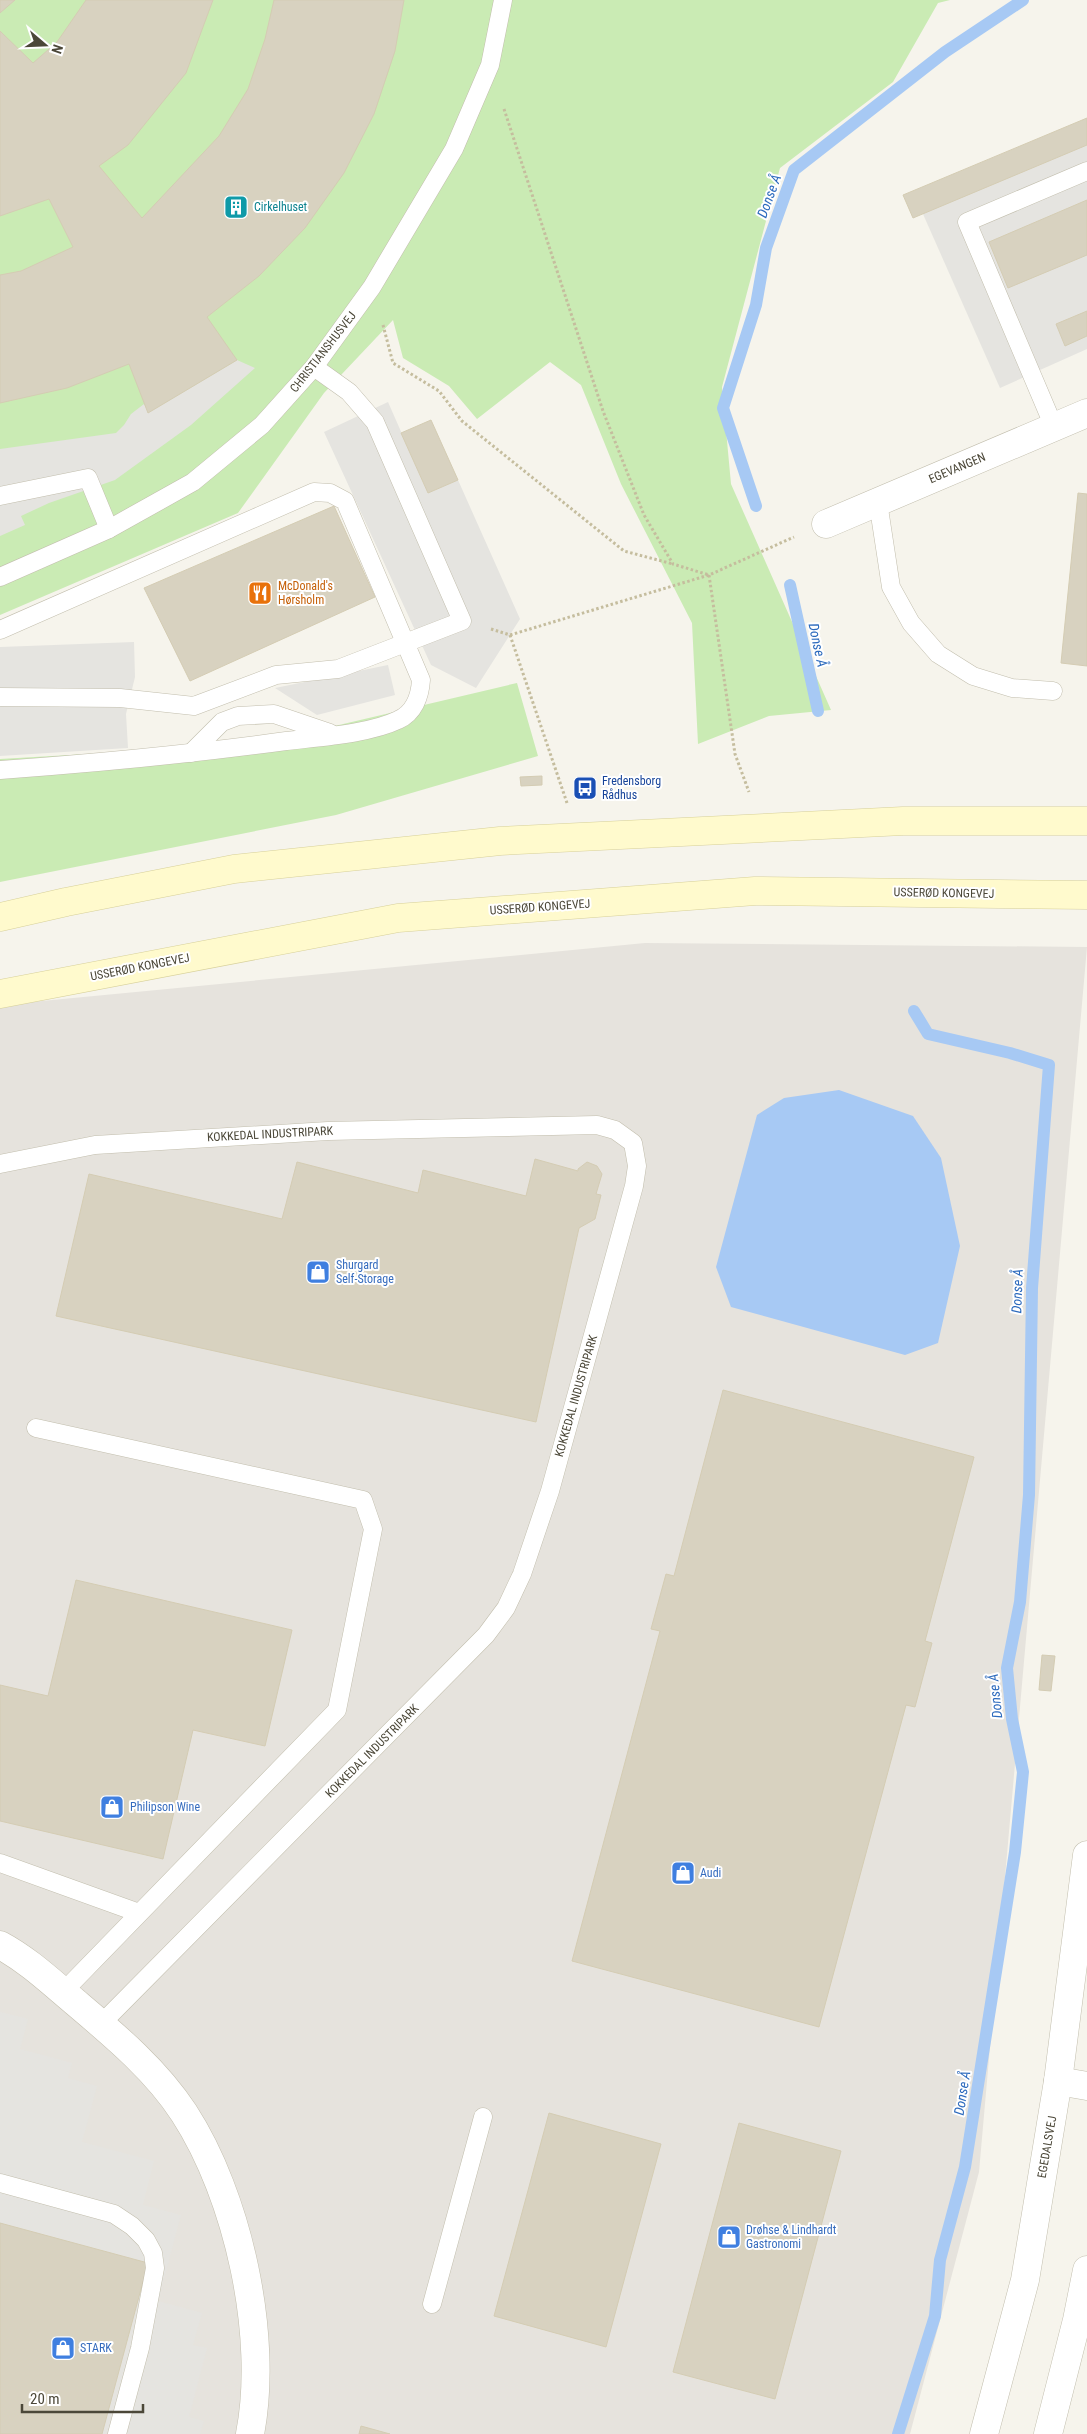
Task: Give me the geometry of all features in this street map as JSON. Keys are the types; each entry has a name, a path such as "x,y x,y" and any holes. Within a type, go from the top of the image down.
{"main road":[{"path":"0,918 66,902 234,869 500,841 903,821 1087,821"},
{"name":"USSERØD KONGEVEJ","path":"0,994 398,918 755,891 1087,895"}],"street":[{"name":"EGEVANGEN","path":"826,524 1087,413"},
{"name":"EGEDALSVEJ","path":"984,2434 1025,2280 1058,2081 1087,1855"},
{"path":"0,1945 18,1955 101,2024 154,2074 184,2113 215,2171 231,2213 249,2298 255,2357 253,2418 250,2434"},
{"path":"1058,2081 1087,2086"},
{"path":"1048,2434 1077,2320 1087,2270"}],"lane":[{"name":"CHRISTIANSHUSVEJ","path":"0,577 109,529 193,482 262,425 314,367 372,287 454,149 490,65 503,0"},
{"path":"1054,427 967,222 1087,171"},
{"path":"0,697 120,698 194,706 276,675 338,669 462,621 375,422 349,392 314,367"},
{"path":"0,496 88,478 109,529"},
{"path":"0,630 314,492 330,493 345,502 421,680 420,695 410,710 398,720 376,727 334,735 191,754 0,770"},
{"path":"878,502 891,587 911,623 938,654 974,676 989,681 1012,688 1053,691"},
{"path":"191,754 222,722 238,716 274,714 334,735"},
{"name":"KOKKEDAL INDUSTRIPARK","path":"0,1164 95,1145 328,1130 597,1125 615,1130 626,1136 633,1143 637,1166 631,1196 550,1491 522,1574 506,1608 486,1635 101,2024"},
{"path":"36,1428 363,1500 373,1529 337,1710 62,1992"},
{"path":"0,1863 139,1913"},
{"path":"432,2304 483,2117"},
{"path":"0,2183 114,2214 132,2226 146,2240 153,2253 155,2268 140,2348 117,2434"}],"path":[{"path":"490,65 603,411 644,514 673,564"},
{"path":"372,287 393,363 438,391 462,421 624,551 709,575"},
{"path":"462,621 510,635 709,575 826,524"},
{"path":"709,575 736,754 762,828"},
{"path":"510,635 578,837"}],"shaded area":[{"path":"1087,119 1087,349 1000,388 915,196"},
{"path":"237,360 255,368 191,425 115,480 49,503 21,516 25,525 0,536 0,449 116,433 131,414 144,404 149,412"},
{"path":"388,402 428,493 458,480 520,619 476,688 431,665 324,432"},
{"path":"134,642 135,677 126,714 128,748 0,756 0,647"},
{"path":"388,665 395,695 317,715 275,688"},
{"path":"645,943 1087,947 979,2172 910,2434 0,2434 0,1005"},
{"path":"0,2012 28,2019 20,2049 72,2063 68,2078 97,2086 82,2142 154,2161 143,2205 181,2215 158,2301 202,2313 193,2345 207,2348 189,2417 204,2421 200,2434 100,2434 0,2227"}],"green space":[{"path":"0,0 950,0 938,3 893,82 780,168 722,387 731,484 831,710 769,716 698,744 692,623 621,484 581,385 550,362 477,419 449,386 403,358 393,320 324,393 238,513 0,615"},
{"path":"517,683 538,756 336,815 0,882 0,759 122,752 288,737"}],"water":[{"path":"839,1090 913,1116 941,1158 960,1246 938,1343 905,1355 731,1307 716,1267 757,1115 784,1098"}],"building":[{"path":"0,0 15,0 0,13"},
{"name":"Cirkelhuset","path":"86,0 213,0 186,73 128,145 99,166 142,218 219,136 248,89 265,39 274,0 404,0 395,51 374,114 344,173 305,228 259,276 207,317 237,360 148,413 129,364 67,388 0,403 0,275 21,271 73,247 49,199 0,216 0,31 33,63 57,42"},
{"path":"1087,118 1087,145 913,218 903,195"},
{"path":"1087,200 1087,255 1008,288 989,242"},
{"path":"1087,311 1087,336 1065,346 1056,324"},
{"path":"431,420 458,480 428,493 401,433"},
{"path":"1078,493 1087,494 1087,666 1061,663"},
{"name":"McDonald's Hørsholm","path":"334,506 375,597 190,681 144,588"},
{"path":"542,776 542,785 521,786 520,777"},
{"name":"Shurgard Self-Storage","path":"535,1159 578,1171 587,1162 597,1166 602,1174 596,1194 601,1195 595,1219 579,1228 536,1422 56,1316 89,1174 282,1219 297,1162 418,1193 423,1170 526,1196"},
{"path":"723,1390 974,1457 925,1641 932,1643 915,1707 906,1705 819,2027 572,1961 660,1631 651,1629 666,1574 674,1576"},
{"path":"76,1580 292,1630 265,1746 193,1730 163,1859 0,1821 0,1685 48,1696"},
{"path":"1042,1655 1055,1656 1051,1691 1039,1690"},
{"path":"549,2113 661,2144 606,2347 494,2316"},
{"path":"739,2123 841,2151 775,2399 673,2372"},
{"name":"STARK","path":"0,2223 148,2263 102,2434 0,2434"},
{"path":"361,2426 390,2434 359,2434"}],"waterway":[{"name":"Donse Å","path":"756,506 723,408 756,305 766,248 794,170 945,52 1023,0"},
{"name":"Donse Å","path":"790,585 818,711"},
{"name":"Donse Å","path":"898,2434 935,2316 940,2260 965,2167 1015,1852 1023,1772 1012,1719 1007,1668 1020,1602 1029,1495 1032,1288 1049,1065 1010,1053 928,1034 914,1011"}],"place":[{"name":"Cirkelhuset","path":"236,207"},
{"name":"McDonald's Hørsholm","path":"260,593"},
{"name":"Fredensborg Rådhus","path":"585,788"},
{"name":"Shurgard Self-Storage","path":"318,1272"},
{"name":"Philipson Wine","path":"112,1807"},
{"name":"Audi","path":"683,1873"},
{"name":"Drøhse & Lindhardt Gastronomi","path":"729,2237"},
{"name":"STARK","path":"63,2348"}]}
